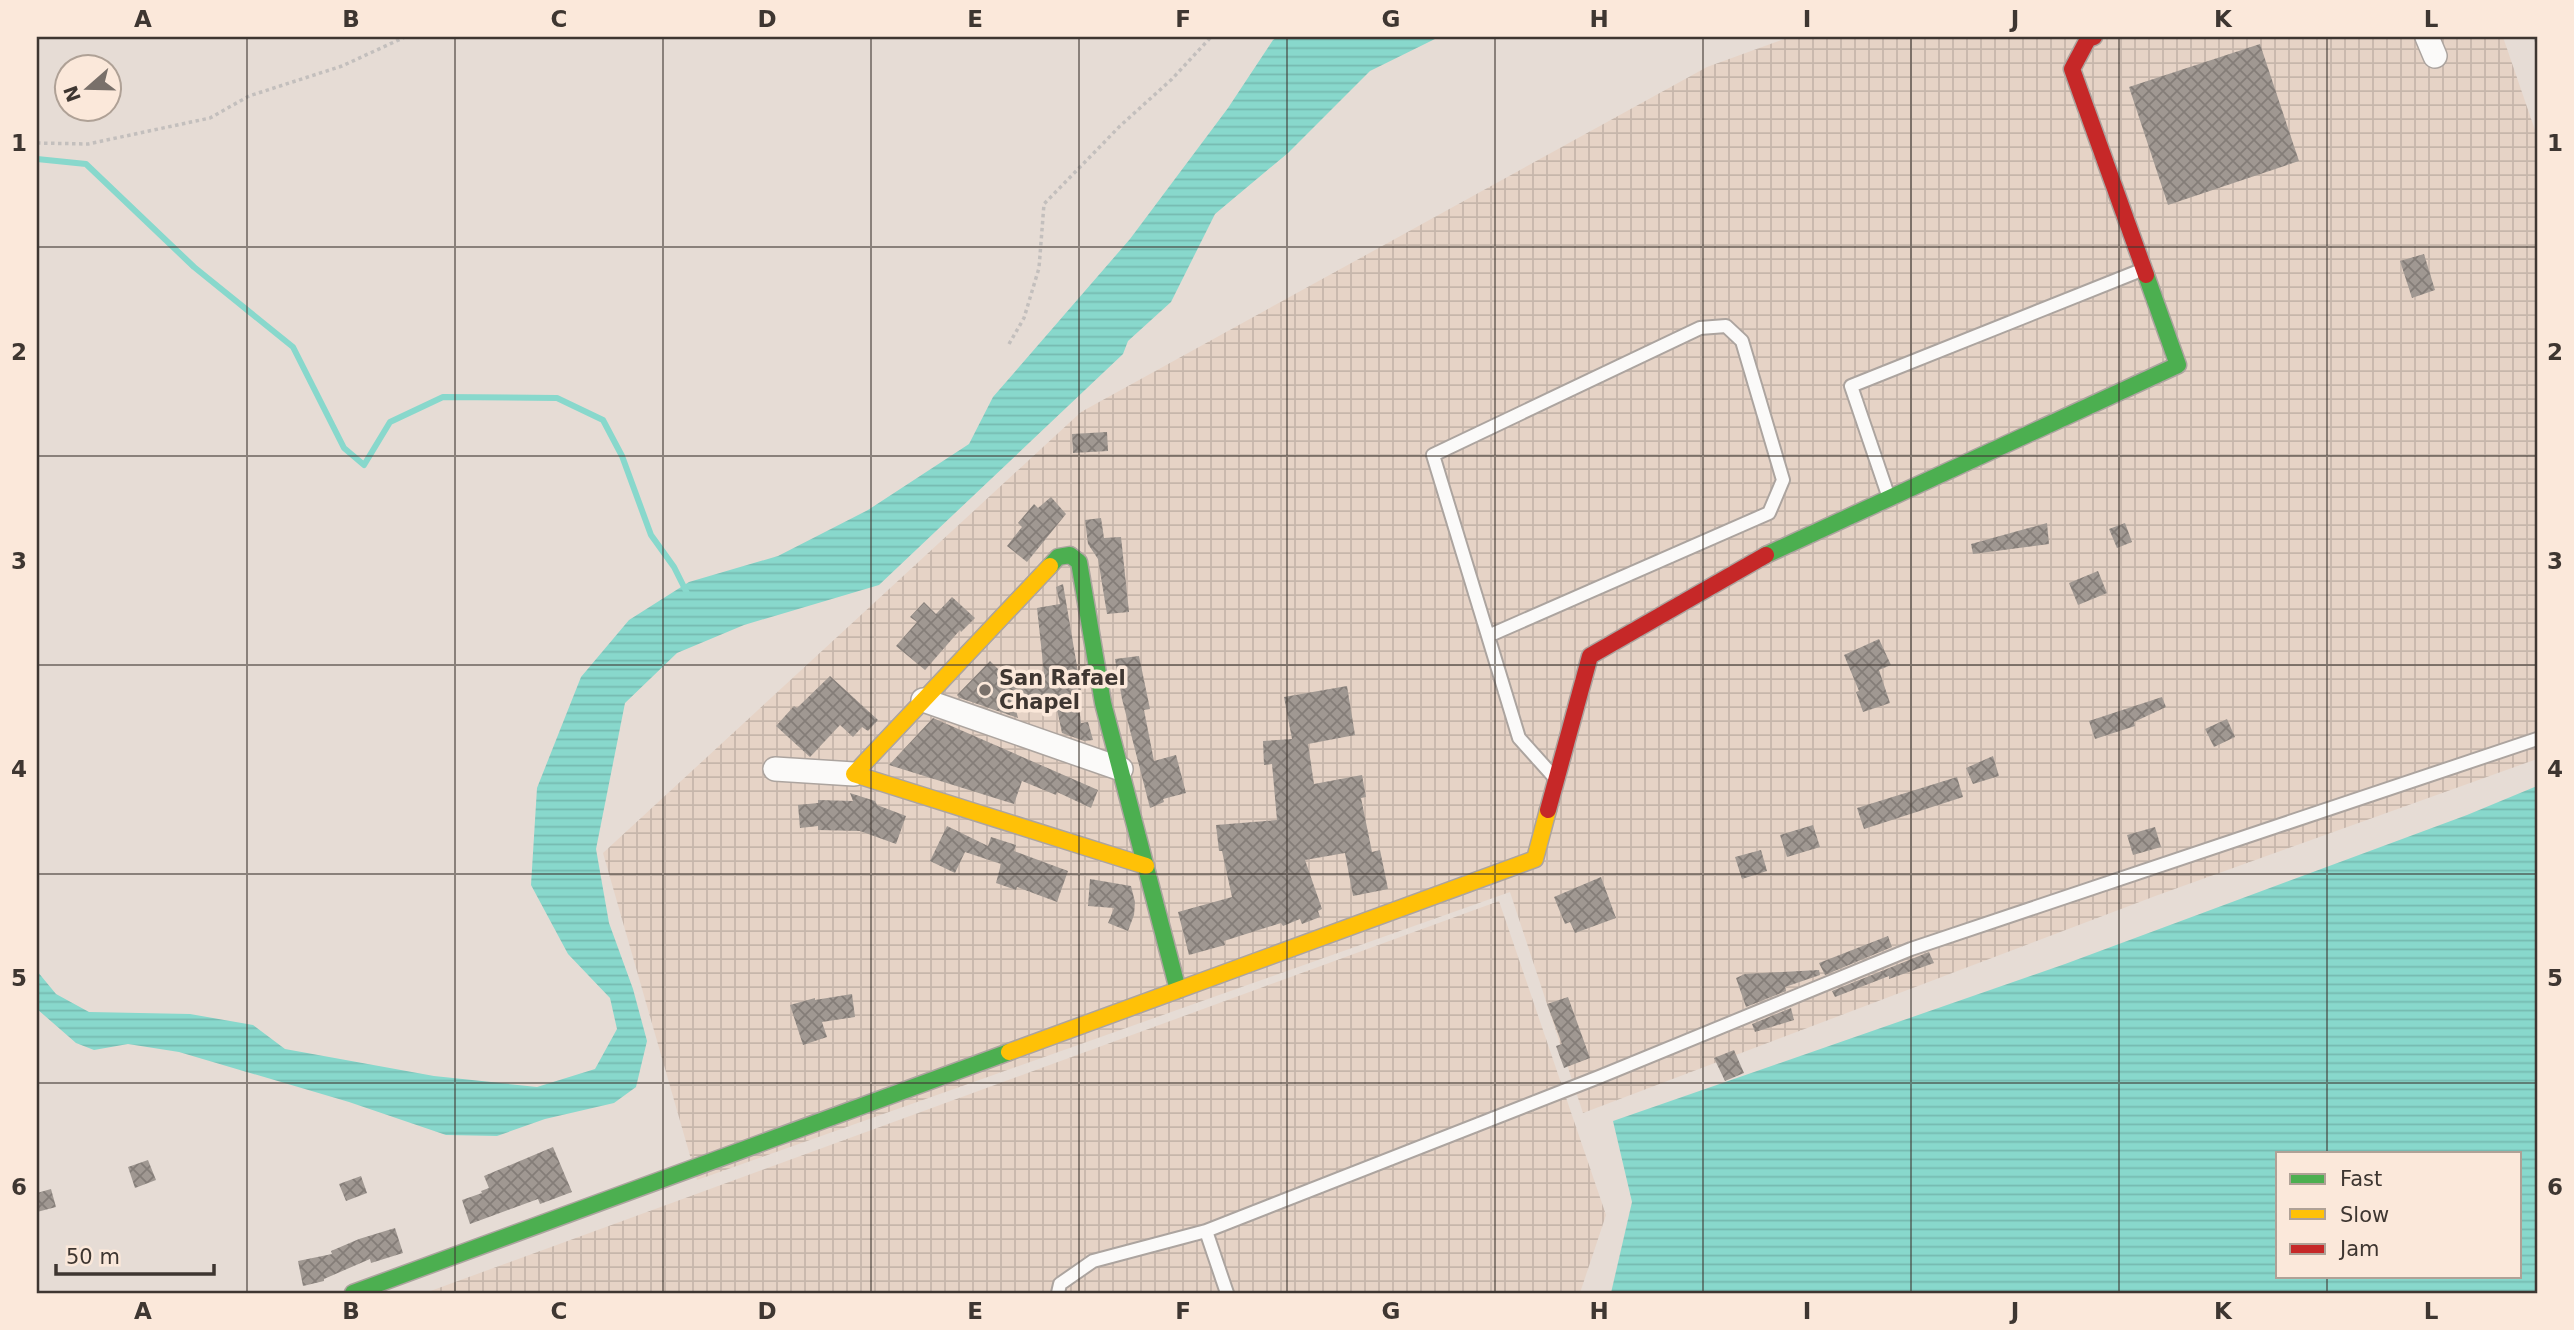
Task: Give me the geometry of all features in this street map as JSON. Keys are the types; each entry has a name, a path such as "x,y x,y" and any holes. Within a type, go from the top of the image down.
{"street":[{"path":"353,1293 1535,859 1590,656 1773,551 2178,365 2073,69 2088,39 2094,37"},
{"path":"854,774 1058,557 1070,555 1079,562 1103,704 1178,990"},
{"path":"923,700 1121,769"},
{"path":"775,769 854,774 1146,866"}],"lane":[{"path":"1889,499 1852,386 2144,269"},
{"path":"1488,636 1769,513 1783,480 1742,341 1726,326 1700,328 1433,455 1518,738 1556,780"},
{"path":"1058,1293 1060,1284 1093,1261 1206,1231 1598,1077 1911,949 2537,739"},
{"path":"1206,1231 1227,1293"}],"path":[{"path":"37,143 88,144 210,118 248,96 342,66 405,37"},
{"path":"1009,344 1024,318 1040,268 1044,204 1120,125 1172,79 1211,37"}],"shaded area":[{"path":"1790,37 2503,37 2537,136 2537,759 2158,895 1583,1113 1510,892 697,1180 603,853 1081,412 1707,67"},
{"path":"1499,901 1606,1215 1580,1293 425,1293"}],"water":[{"path":"1278,37 1439,37 1370,71 1288,153 1215,214 1171,302 1128,341 1123,354 879,585 744,625 677,653 625,703 596,849 609,923 633,989 647,1041 636,1087 614,1103 545,1119 497,1136 446,1135 349,1102 179,1052 128,1044 94,1050 76,1043 37,1009 37,971 56,994 89,1012 190,1014 253,1025 285,1049 434,1076 537,1087 595,1069 617,1029 610,998 568,954 531,885 537,788 581,677 629,620 689,582 778,556 868,510 969,444 993,397 1130,239 1228,108 1273,40"},
{"path":"2537,786 2537,1293 1611,1293 1632,1202 1613,1121 2065,964 2467,815"}],"building":[{"path":"2260,44 2299,161 2168,205 2129,87"},
{"path":"2424,254 2435,290 2412,298 2400,261"},
{"path":"1107,432 1108,451 1073,453 1072,434"},
{"path":"1051,497 1066,514 1027,562 1007,546 1022,527 1018,523 1034,504 1038,508"},
{"path":"1101,518 1104,538 1121,537 1129,612 1107,614 1098,559 1088,544 1085,520"},
{"path":"2047,523 2049,544 1973,554 1971,544"},
{"path":"2125,523 2132,542 2117,548 2109,529"},
{"path":"2098,571 2107,593 2078,605 2069,583"},
{"path":"1063,584 1081,690 1077,691 1081,723 1088,722 1093,740 1084,741 1062,733 1056,705 1016,710 1018,718 957,695 990,661 1007,678 1044,673 1037,608 1060,604 1056,587"},
{"path":"952,597 975,618 961,632 960,630 925,670 896,646 917,622 910,617 924,602 936,614"},
{"path":"1879,639 1891,665 1879,670 1890,703 1863,712 1856,692 1859,691 1844,655"},
{"path":"1139,656 1150,709 1144,710 1154,761 1176,755 1186,793 1163,799 1164,802 1150,808 1122,699 1115,659"},
{"path":"830,676 878,720 868,731 862,727 853,737 840,725 810,757 776,726 794,706 797,708"},
{"path":"1347,686 1355,735 1308,744 1314,784 1362,775 1366,797 1361,798 1372,852 1380,850 1388,889 1353,896 1345,853 1305,860 1322,909 1318,911 1320,917 1302,924 1300,919 1283,926 1281,923 1224,941 1225,945 1189,955 1178,912 1232,897 1222,851 1219,851 1216,825 1277,820 1272,764 1264,765 1263,741 1292,739 1284,697"},
{"path":"2162,697 2166,707 2134,722 2135,726 2095,739 2089,721"},
{"path":"933,718 1098,790 1091,808 1057,792 1056,795 1022,781 1014,804 889,765"},
{"path":"2227,719 2235,737 2214,747 2205,729"},
{"path":"1993,756 1999,776 1973,784 1966,768"},
{"path":"1957,777 1963,797 1864,829 1857,808"},
{"path":"850,793 906,816 896,844 860,831 818,830 818,826 800,828 798,805 818,803 818,800 853,801"},
{"path":"1813,825 1820,847 1787,857 1780,835"},
{"path":"947,826 988,846 991,837 1016,845 1014,851 1068,871 1057,902 1017,887 1016,890 996,883 1001,864 965,852 955,873 930,861"},
{"path":"2155,827 2161,847 2133,855 2127,835"},
{"path":"1761,850 1767,871 1742,879 1735,857"},
{"path":"1601,877 1616,918 1575,933 1570,922 1565,924 1554,897"},
{"path":"1090,879 1131,886 1135,902 1128,931 1108,923 1114,908 1088,906"},
{"path":"1888,936 1892,947 1825,975 1819,963"},
{"path":"1929,952 1934,963 1889,979 1889,976 1835,997 1832,991"},
{"path":"1819,970 1820,975 1785,987 1786,991 1746,1007 1736,978 1745,974"},
{"path":"852,994 855,1017 822,1022 827,1037 803,1045 790,1005 815,998"},
{"path":"1568,997 1590,1058 1564,1068 1556,1046 1562,1044 1547,1004"},
{"path":"1791,1008 1794,1020 1755,1032 1752,1024"},
{"path":"1734,1050 1744,1073 1725,1081 1714,1058"},
{"path":"553,1147 572,1192 540,1204 538,1199 470,1224 462,1200 489,1188 484,1176"},
{"path":"148,1160 156,1180 135,1188 128,1167"},
{"path":"361,1176 367,1193 346,1201 339,1184"},
{"path":"51,1189 56,1207 37,1212 37,1193"},
{"path":"395,1228 403,1253 371,1263 370,1259 324,1281 303,1286 298,1261 332,1254 331,1251 359,1239"}],"waterway":[{"path":"37,159 86,164 194,267 293,347 344,448 364,465 390,422 443,397 557,398 603,420 622,456 651,535 674,567 687,593"}],"traffic: fast":[{"path":"1766,555 2178,365 2146,275"},
{"path":"1050,566 1058,557 1070,555 1079,562 1103,703 1178,990"},
{"path":"353,1293 1009,1052"}],"traffic: slow":[{"path":"1050,566 854,774 1146,866"},
{"path":"1009,1052 1535,859 1548,810"}],"traffic: jam":[{"path":"2094,37 2088,39 2072,69 2146,275"},
{"path":"1548,810 1590,656 1766,555"}],"place":[{"name":"San Rafael Chapel","path":"985,690"}]}
